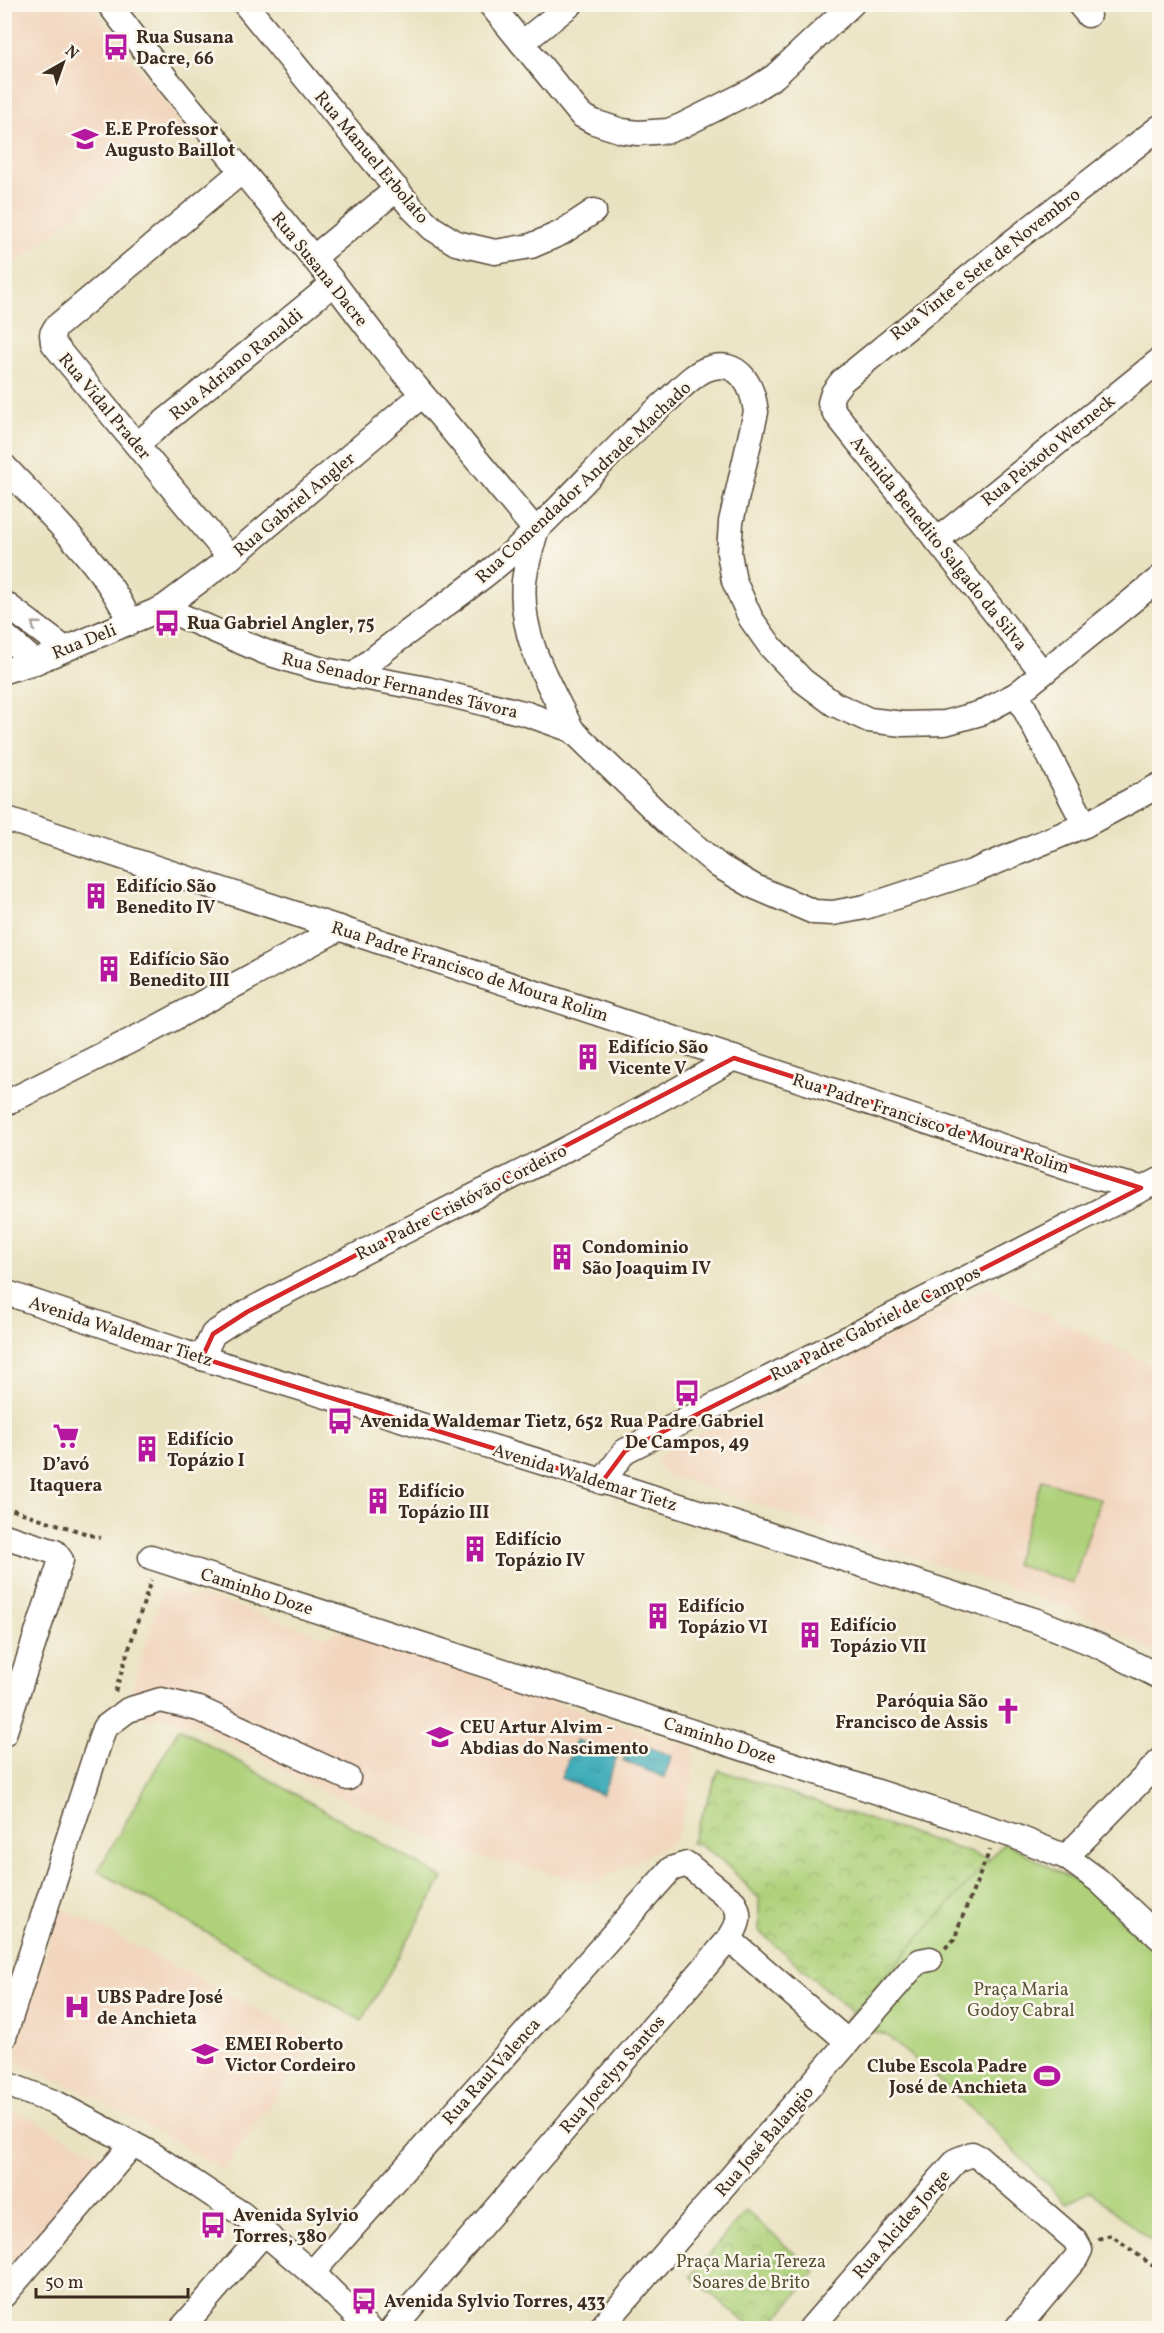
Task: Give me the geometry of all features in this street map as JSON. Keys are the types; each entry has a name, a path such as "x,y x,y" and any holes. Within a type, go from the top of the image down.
{"street":[{"name":"Rua Susana Dacre","path":"109,4 241,172 536,531"},
{"name":"Rua Manuel Erbolato","path":"245,4 397,189 432,228 456,243 495,252 531,246 561,233 594,211"},
{"path":"490,4 581,115 622,131 638,133 668,131 753,90 775,76 852,4"},
{"path":"522,43 571,4"},
{"name":"Rua Vinte e Sete de Novembro","path":"835,413 831,403 833,393 842,381 937,302 1160,127"},
{"name":"Rua Vidal Prader","path":"230,558 58,350 53,343 52,334 56,327 241,172"},
{"path":"313,258 397,189"},
{"name":"Rua Adriano Ranaldi","path":"137,444 334,283"},
{"name":"Rua Peixoto Werneck","path":"938,540 1160,360"},
{"name":"Rua Comendador Andrade Machado","path":"353,676 405,633 487,574 536,531 629,435 691,380 707,369 722,366 736,370 748,381 754,395 756,412 731,522 729,553 734,581 751,619 771,647 802,680 834,704 869,720 903,724 945,723 981,713 1017,694 1160,578"},
{"name":"Rua Gabriel Angler","path":"163,608 230,558 422,395"},
{"name":"Avenida Benedito Salgado da Silva","path":"835,413 1043,673"},
{"path":"4,466 65,531 105,579 123,604 130,623"},
{"name":"Rua Senador Fernandes Távora","path":"536,531 524,580 529,639 547,682 572,730 671,826 719,866 755,888 814,912 833,914 865,908 972,872 1085,825 1160,785"},
{"path":"4,603 64,649"},
{"name":"Rua Senador Fernandes Távora","path":"163,608 265,652 319,669 427,689 527,714 572,730"},
{"name":"Rua Deli","path":"4,671 34,662 163,608"},
{"path":"4,635 34,662"},
{"path":"1017,694 1085,825"},
{"name":"Rua Padre Francisco de Moura Rolim","path":"4,818 1095,1177 1150,1184"},
{"path":"4,1104 154,1029 339,928"},
{"name":"Rua Padre Cristóvão Cordeiro","path":"202,1358 213,1334 247,1312 535,1165 734,1058"},
{"name":"Rua Padre Gabriel de Campos","path":"602,1482 625,1451 1150,1184"},
{"name":"Avenida Waldemar Tietz","path":"4,1292 202,1358 602,1482 1037,1621 1100,1646 1160,1677"},
{"path":"4,1536 55,1552 60,1556 60,1566 4,1734"},
{"name":"Caminho Doze","path":"154,1558 997,1829 1066,1857 1098,1880 1160,1938"},
{"path":"4,2037 104,1728 128,1710 161,1700 199,1709 348,1778"},
{"path":"1066,1857 1160,1761"},
{"name":"Rua Raul Valenca","path":"312,2273 671,1869 687,1864 734,1902 739,1919 729,1939"},
{"path":"729,1939 848,2042"},
{"name":"Rua Jocelyn Santos","path":"393,2328 729,1939"},
{"name":"Rua José Balangio","path":"600,2328 911,1969 920,1961 930,1959"},
{"path":"4,2083 57,2103 134,2144 242,2214 312,2273 368,2328"},
{"path":"4,2295 134,2144"},
{"name":"Rua Alcides Jorge","path":"811,2328 957,2160 972,2154 980,2158 1076,2241 1080,2250"},
{"path":"182,2328 264,2233"},
{"path":"1017,2328 1076,2258 1080,2250"}],"path":[{"path":"4,1507 100,1538"},
{"path":"104,1728 154,1558"},
{"path":"930,1959 956,1938 957,1930 997,1829"},
{"path":"1080,2250 1103,2235 1111,2235 1160,2271"}],"highlighted area":[{"path":"734,1058 1141,1188 896,1312 625,1451 602,1482 202,1358 213,1334 247,1312"}],"shaded area":[{"name":"E.E Professor Augusto Baillot","path":"5,4 90,5 183,126 5,273"},
{"path":"988,1288 1159,1368 1159,1655 1112,1628 1067,1607 666,1474 657,1465 665,1451"},
{"name":"CEU Artur Alvim - Abdias do Nascimento","path":"163,1589 189,1597 212,1598 326,1637 339,1631 694,1748 693,1778 676,1840 594,1883 467,1854 303,1781 199,1725 161,1716 145,1721 130,1696"},
{"name":"EMEI Roberto Victor Cordeiro","path":"60,1907 316,2040 223,2171 162,2134 86,2093 12,2061"},
{"path":"5,2109 30,2118 99,2155 101,2165 5,2273"}],"green space":[{"path":"1042,1480 1100,1499 1073,1583 1014,1564"},
{"path":"179,1728 443,1878 362,2021 98,1871"},
{"path":"719,1770 995,1861 885,2026 853,2013 759,1931 759,1899 718,1858 691,1843"},
{"name":"Clube Escola Padre José de Anchieta","path":"1005,1842 1089,1889 1159,1956 1159,2247 1090,2191 1066,2204 981,2117 886,2035 843,2023"},
{"name":"Praça Maria Tereza Soares de Brito","path":"746,2211 816,2272 768,2328 752,2328 690,2276"}],"water":[{"path":"576,1740 617,1757 602,1795 561,1778"},
{"path":"631,1740 672,1756 664,1777 623,1761"}],"place":[{"name":"Rua Susana Dacre, 66","path":"116,47"},
{"name":"E.E Professor Augusto Baillot","path":"85,139"},
{"name":"Rua Gabriel Angler, 75","path":"167,623"},
{"name":"Edifício São Benedito IV","path":"96,896"},
{"name":"Edifício São Benedito III","path":"109,969"},
{"name":"Edifício São Vicente V","path":"588,1057"},
{"name":"Condominio São Joaquim IV","path":"562,1257"},
{"name":"Rua Padre Gabriel De Campos, 49","path":"687,1393"},
{"name":"Avenida Waldemar Tietz, 652","path":"340,1421"},
{"name":"D’avó Itaquera","path":"66,1436"},
{"name":"Edifício Topázio I","path":"147,1449"},
{"name":"Edifício Topázio III","path":"378,1501"},
{"name":"Edifício Topázio IV","path":"475,1549"},
{"name":"Edifício Topázio VI","path":"658,1616"},
{"name":"Edifício Topázio VII","path":"810,1635"},
{"name":"Paróquia São Francisco de Assis","path":"1008,1711"},
{"name":"CEU Artur Alvim - Abdias do Nascimento","path":"440,1737"},
{"name":"UBS Padre José de Anchieta","path":"77,2007"},
{"name":"EMEI Roberto Victor Cordeiro","path":"205,2054"},
{"name":"Clube Escola Padre José de Anchieta","path":"1047,2076"},
{"name":"Avenida Sylvio Torres, 380","path":"213,2225"},
{"name":"Avenida Sylvio Torres, 433","path":"364,2301"}],"park label":[{"name":"Praça Maria Godoy Cabral","path":"1021,1999"}]}
